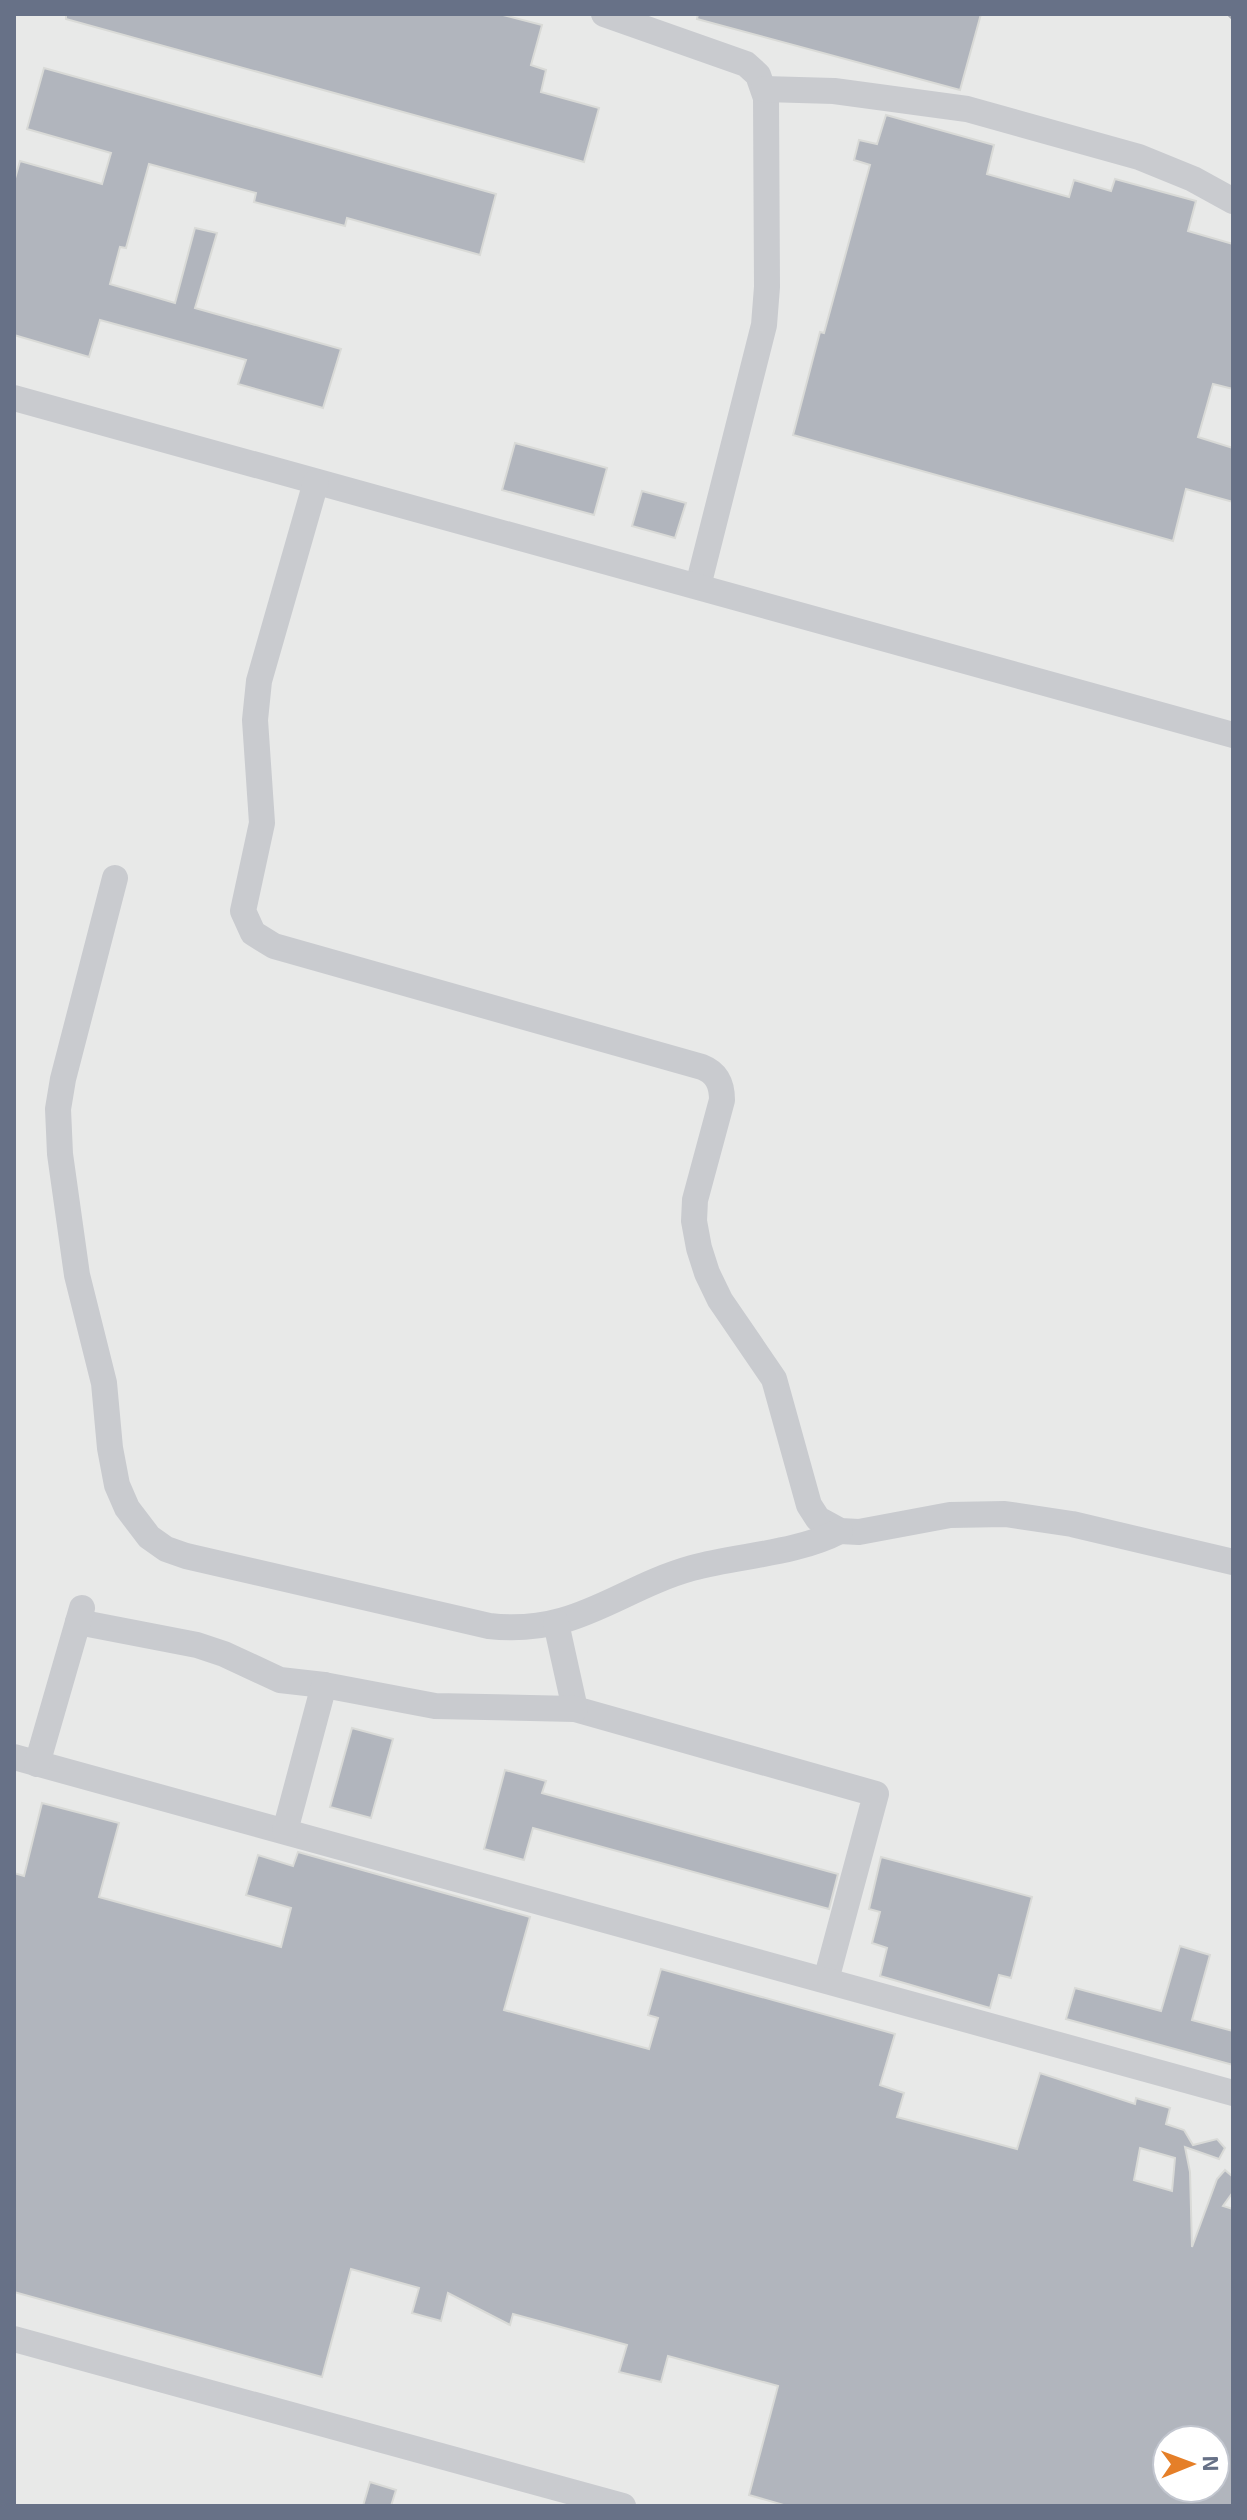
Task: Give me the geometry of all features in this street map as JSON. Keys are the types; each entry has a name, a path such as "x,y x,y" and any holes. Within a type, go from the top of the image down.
{"street":[{"path":"604,14 740,61 758,75 764,89 767,287 764,325 698,586"},
{"path":"764,89 834,91 967,109 1139,157 1193,179 1233,201"},
{"path":"14,398 1233,735"},
{"path":"316,482 257,693 255,720 262,823 243,902 248,927 274,946 702,1067 715,1074 721,1086 722,1100 694,1211 703,1260 720,1300 774,1379 812,1512 824,1524 840,1531 870,1531 963,1513 1005,1514 1072,1524 1233,1562"},
{"path":"115,878 63,1079 58,1109 58,1139 77,1275 104,1383 113,1468 127,1508 149,1537 175,1553 489,1626 528,1628 593,1611 668,1576 709,1564 816,1542 840,1531"},
{"path":"826,1980 876,1794 575,1709 435,1706 280,1680 197,1645 80,1615 26,1760 1233,2093"},
{"path":"556,1623 575,1709"},
{"path":"285,1831 324,1685"},
{"path":"14,2339 623,2506"}],"shaded area":[{"path":"14,14 1233,14 1233,2506 14,2506"}],"building":[{"path":"66,14 499,14 542,25 531,65 546,70 541,92 599,108 584,162 66,19"},
{"path":"698,14 981,14 960,90 697,19"},
{"path":"44,68 496,194 480,255 347,218 345,226 254,202 256,193 149,164 126,248 120,247 110,284 175,303 195,228 217,233 195,308 341,349 323,408 238,384 246,360 100,320 89,357 14,335 14,182 20,161 102,184 111,153 27,129"},
{"path":"886,115 994,145 987,174 1069,197 1074,180 1111,191 1115,179 1196,201 1188,231 1233,244 1233,389 1213,384 1198,437 1233,448 1233,502 1186,489 1173,541 793,435 870,165 854,160 859,140 877,144"},
{"path":"515,443 607,468 594,515 502,490"},
{"path":"642,491 686,503 675,538 632,526"},
{"path":"352,1728 393,1739 371,1818 330,1807"},
{"path":"505,1770 546,1781 542,1793 838,1874 829,1909 533,1828 524,1860 484,1849"},
{"path":"42,1803 119,1823 99,1897 281,1947 291,1908 246,1895 258,1855 293,1866 298,1852 530,1917 504,2010 649,2049 658,2018 648,2015 661,1969 895,2034 880,2085 904,2093 897,2117 1017,2149 1040,2073 1135,2104 1136,2098 1170,2108 1166,2124 1184,2130 1193,2145 1217,2139 1225,2148 1219,2159 1185,2147 1190,2172 1192,2247 1217,2179 1225,2170 1233,2177 1233,2192 1223,2206 1233,2209 1233,2506 787,2506 749,2495 778,2386 668,2356 661,2382 619,2372 627,2345 513,2314 510,2325 448,2293 441,2321 412,2313 419,2288 351,2269 322,2377 14,2292 14,1873 24,1876","holes":["1140,2148 1175,2158 1172,2191 1134,2180"]},
{"path":"881,1857 1032,1897 1011,1978 999,1975 990,2008 880,1976 887,1948 872,1943 880,1912 869,1909"},
{"path":"1180,1946 1210,1955 1192,2020 1233,2031 1233,2065 1066,2019 1075,1988 1161,2011"},
{"path":"370,2482 396,2490 391,2506 363,2506"}],"railway":[{"path":"1230,14 1233,17"}]}
